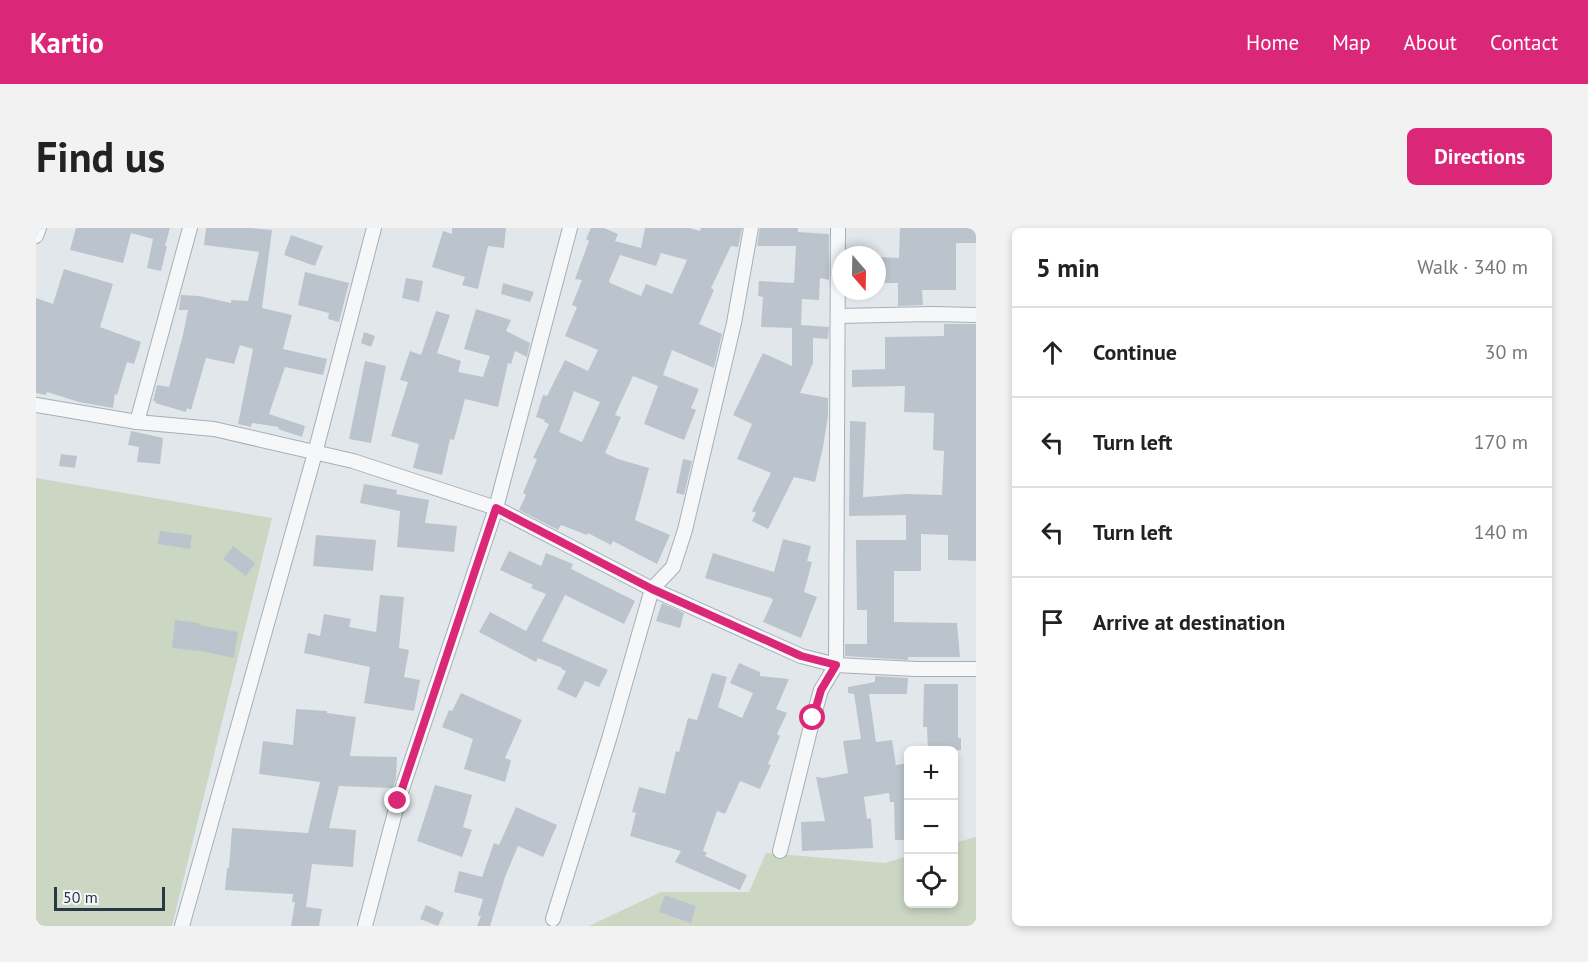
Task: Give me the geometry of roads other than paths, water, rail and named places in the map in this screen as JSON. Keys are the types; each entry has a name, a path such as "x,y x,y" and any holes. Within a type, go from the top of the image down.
{"street":[{"path":"36,236 39,228"},
{"path":"138,422 190,228"},
{"path":"182,926 315,453 374,228"},
{"path":"365,926 398,801 496,508 570,228"},
{"path":"553,919 609,739 652,589 673,567 685,530 731,334 751,228"},
{"path":"780,851 821,690 836,665 838,228"},
{"path":"838,316 976,315"},
{"path":"36,405 138,422 214,429 353,461 496,508 652,589 801,656 836,665 976,669"}]}
